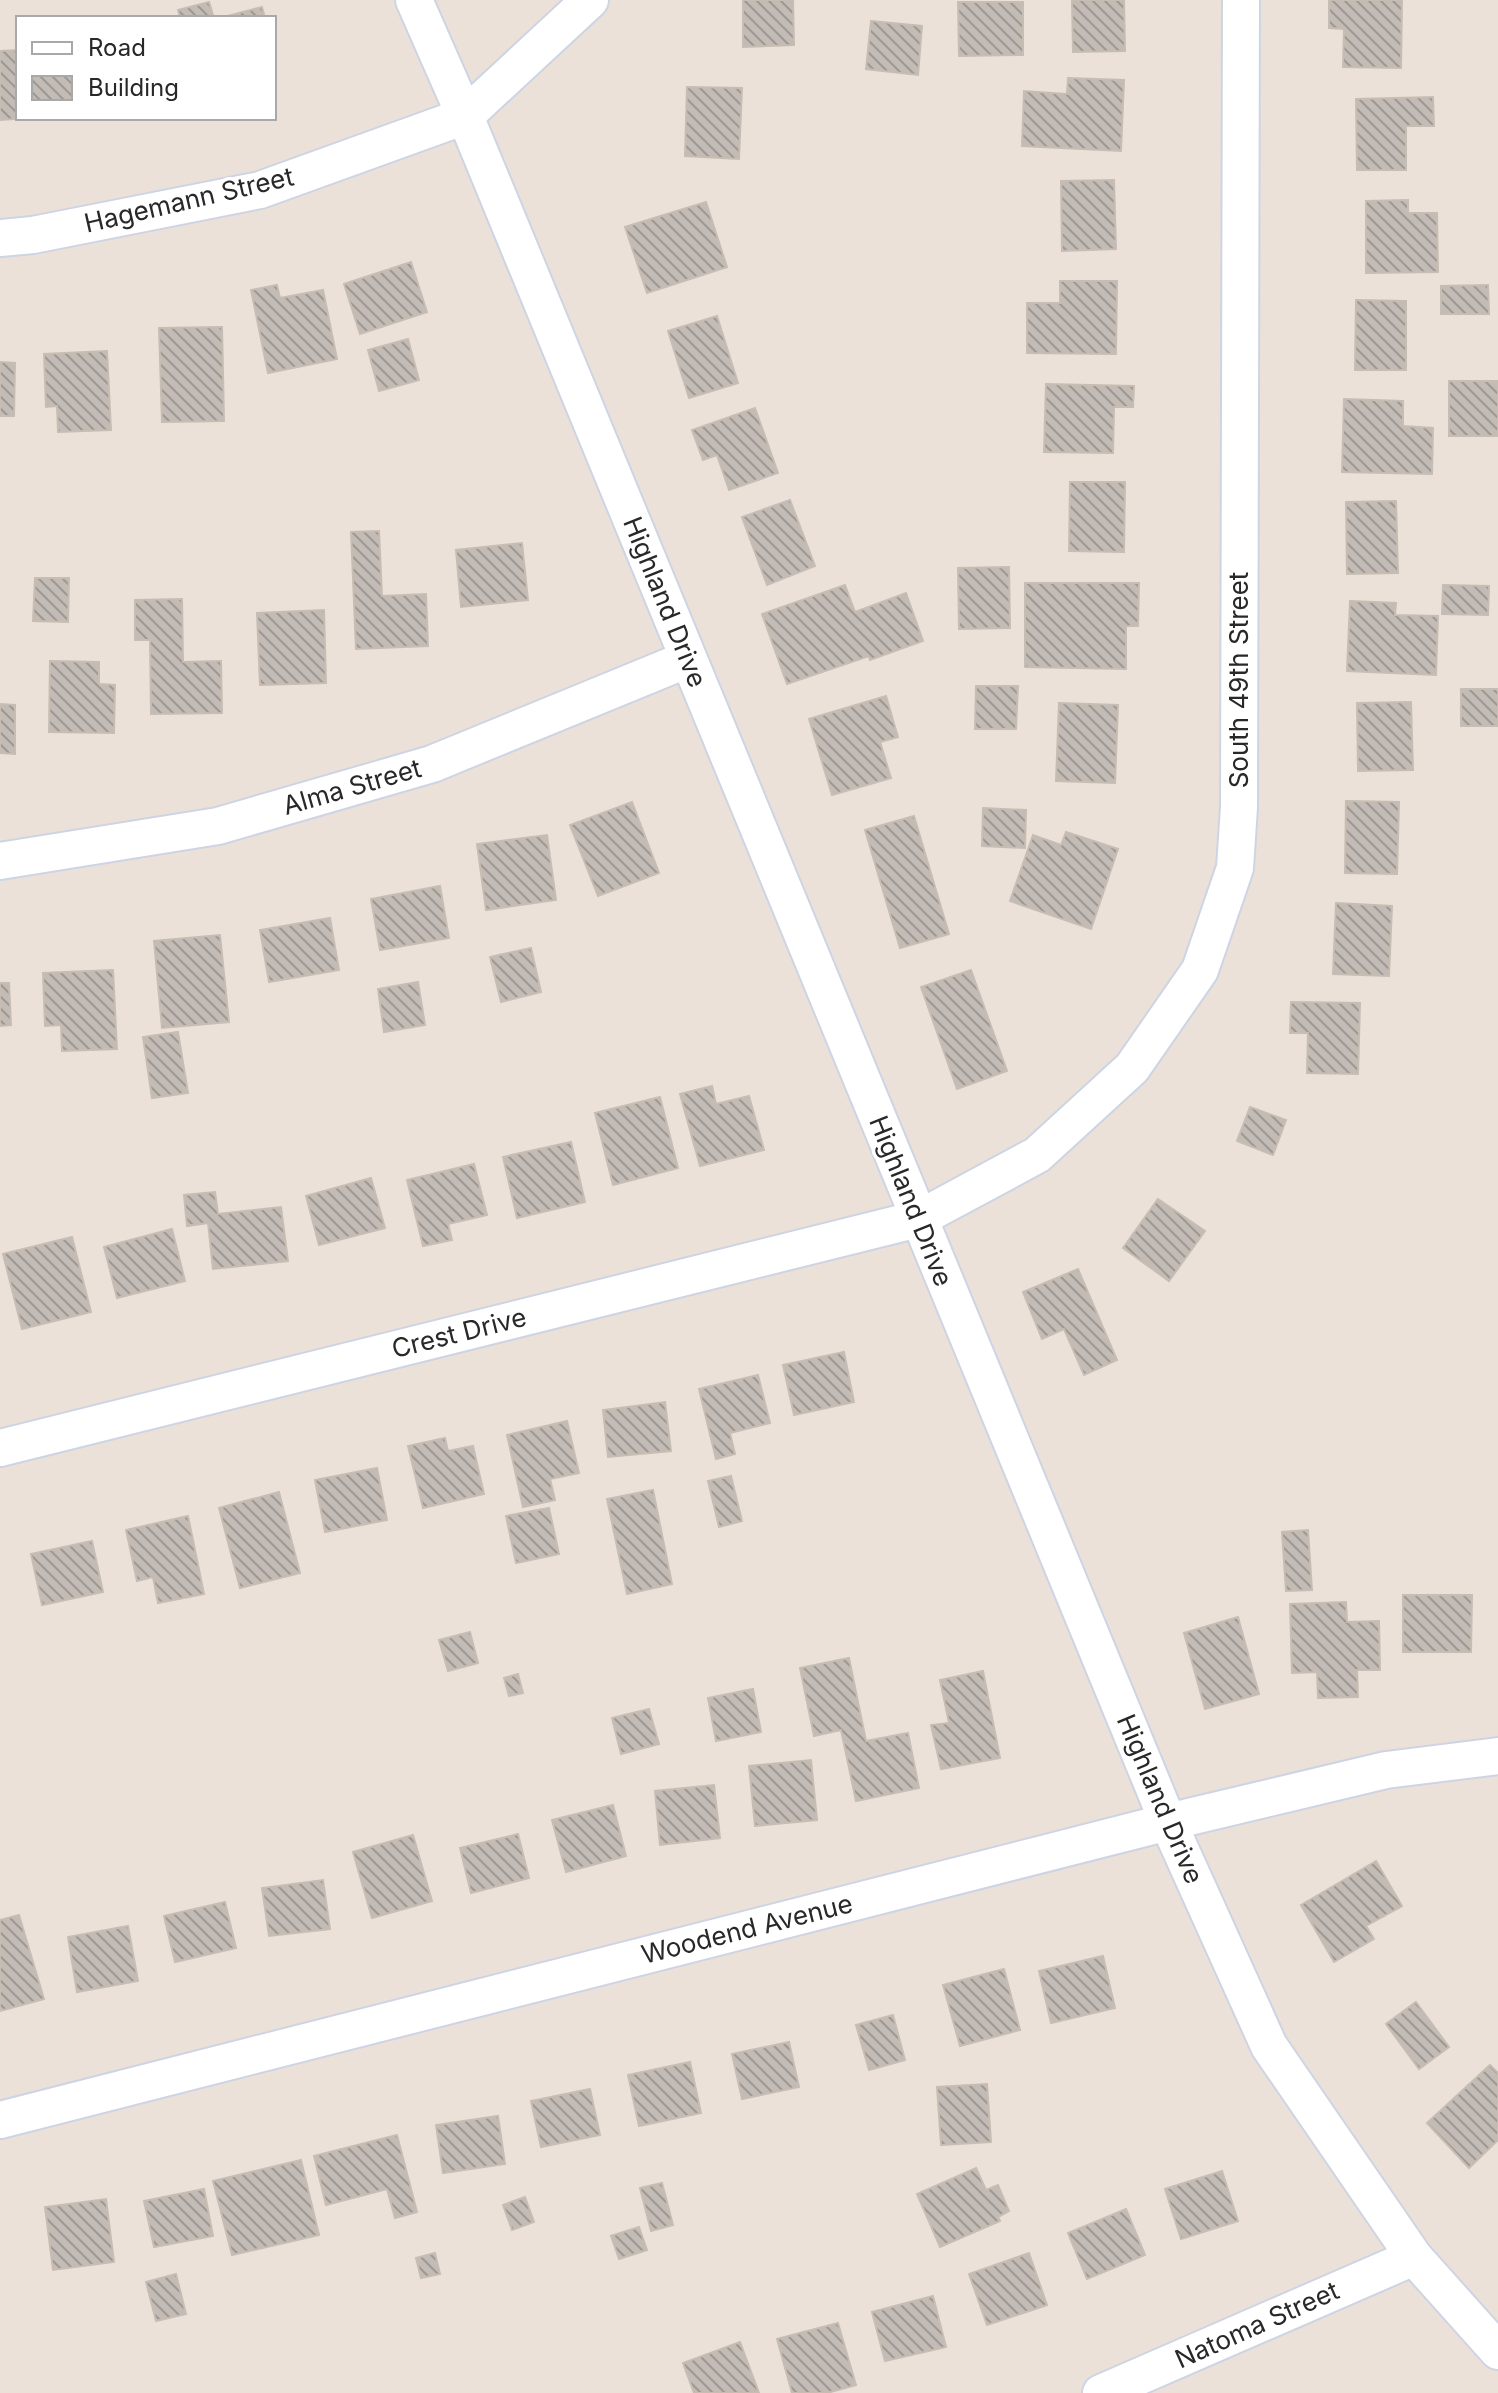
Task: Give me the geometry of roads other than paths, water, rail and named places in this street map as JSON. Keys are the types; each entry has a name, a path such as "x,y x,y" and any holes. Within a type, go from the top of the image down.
{"street":[{"name":"Highland Drive","path":"414,0 465,116 1168,1822 1269,2046 1414,2257 1498,2351"},
{"path":"465,116 590,0"},
{"name":"South 49th Street","path":"918,1219 1037,1155 1132,1068 1200,970 1235,868 1239,807 1241,0"},
{"name":"Hagemann Street","path":"0,238 33,235 260,190 465,116"},
{"name":"Alma Street","path":"0,861 218,826 432,764 688,659"},
{"name":"Crest Drive","path":"0,1448 918,1219"},
{"name":"Woodend Avenue","path":"0,2120 1168,1822 1386,1770 1498,1756"},
{"name":"Natoma Street","path":"1101,2393 1414,2257"}]}
